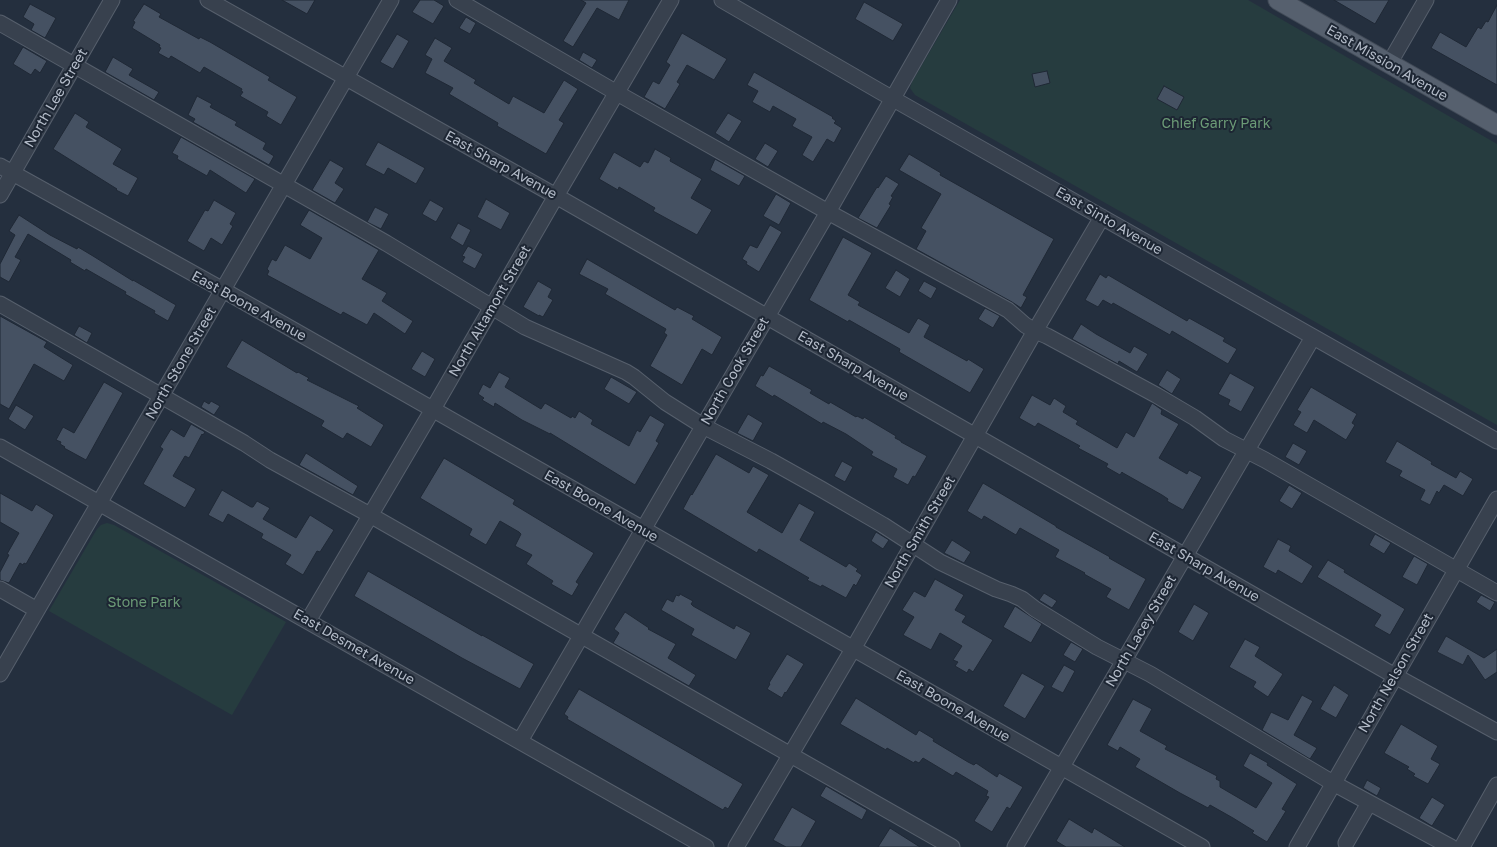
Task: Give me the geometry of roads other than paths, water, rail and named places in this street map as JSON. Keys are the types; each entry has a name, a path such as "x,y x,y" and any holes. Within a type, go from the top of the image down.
{"main road":[{"name":"East Mission Avenue","path":"1278,0 1497,125"}],"street":[{"name":"North Lee Street","path":"0,195 6,170 74,65 112,0"},
{"name":"East Sharp Avenue","path":"208,0 556,196 1395,676 1497,732"},
{"name":"North Stone Street","path":"0,674 391,0"},
{"path":"457,0 828,212 1008,310 1035,331 1156,395 1195,418 1224,440 1264,460 1497,593"},
{"name":"North Altamont Street","path":"308,621 671,0"},
{"name":"East Sinto Avenue","path":"722,0 1497,441"},
{"name":"North Cook Street","path":"520,741 828,212 949,0"},
{"path":"1389,64 1426,0"},
{"path":"0,23 284,184 526,327 626,372 665,402 703,426 821,489 883,525 940,562 996,590 1022,599 1035,610 1097,648 1150,674 1333,783 1451,847"},
{"name":"East Boone Avenue","path":"6,170 223,290 1202,847"},
{"name":"North Smith Street","path":"736,847 853,649 1102,217"},
{"path":"0,304 244,443 270,460 370,515 952,847"},
{"name":"North Lacey Street","path":"1015,847 1313,337"},
{"name":"East Desmet Avenue","path":"0,447 706,847"},
{"name":"North Nelson Street","path":"1297,847 1497,499"},
{"path":"0,589 37,610"},
{"path":"1462,847 1497,785"},
{"path":"1346,843 1369,802"}],"park label":[{"name":"Chief Garry Park","path":"1216,124"},
{"name":"Stone Park","path":"144,603"}]}
